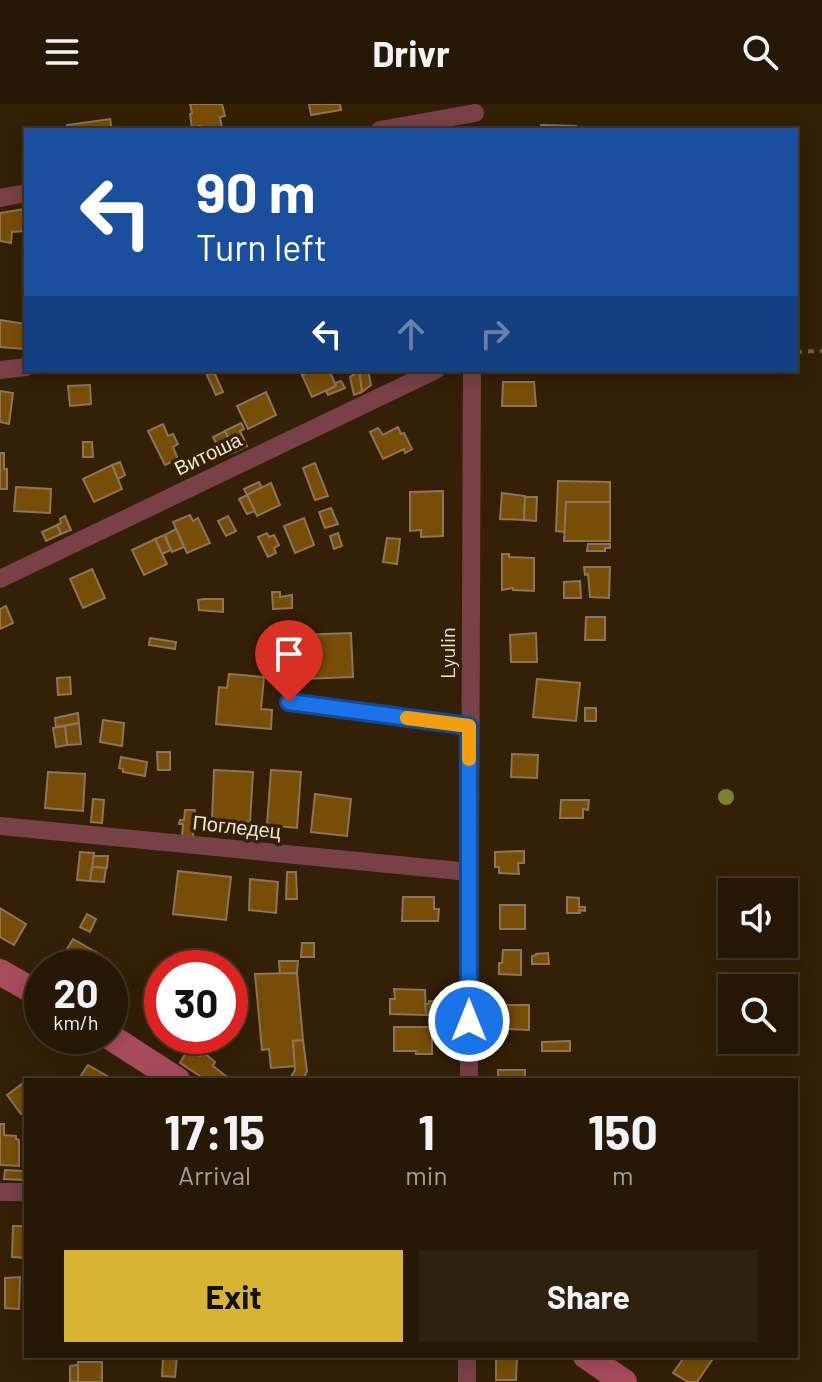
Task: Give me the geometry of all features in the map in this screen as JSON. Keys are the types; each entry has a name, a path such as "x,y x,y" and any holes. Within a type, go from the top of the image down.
{"street":[{"path":"394,128 475,116"},
{"path":"0,198 24,193"},
{"path":"0,370 24,367"},
{"name":"Витоша","path":"0,579 432,372"},
{"name":"Lyulin","path":"469,1078 472,372"},
{"name":"Погледец","path":"0,826 470,872"},
{"path":"0,972 24,986"},
{"path":"128,1048 174,1078"},
{"path":"0,1192 24,1192"},
{"path":"467,1358 467,1382"},
{"path":"589,1358 624,1382"}],"lane":[{"path":"289,702 469,726"}],"path":[{"path":"798,352 822,351"}],"building":[{"path":"190,104 222,104 225,116 220,117 222,128 192,128"},
{"path":"309,104 340,104 341,110 311,115"},
{"path":"110,119 112,128 68,128 67,125"},
{"path":"541,125 576,126 576,128 541,128"},
{"path":"24,209 24,231 12,232 11,243 0,241 0,213"},
{"path":"0,320 24,324 24,349 0,347"},
{"path":"205,372 214,372 223,392 216,395"},
{"path":"330,372 336,386 312,397 302,375"},
{"path":"359,372 368,372 371,385 362,392"},
{"path":"359,372 362,392 354,395 350,377"},
{"path":"341,381 345,388 328,395 326,391"},
{"path":"503,382 534,382 536,406 502,406"},
{"path":"90,385 91,404 70,406 68,386"},
{"path":"0,391 13,393 9,424 0,422"},
{"path":"266,392 276,415 248,429 237,406"},
{"path":"241,423 244,429 240,431 247,446 235,452 225,431"},
{"path":"163,424 168,436 173,434 178,444 173,447 178,459 165,465 148,431"},
{"path":"398,427 412,449 405,453 404,449 383,459 370,432 378,428 383,435"},
{"path":"225,431 235,452 223,457 213,437"},
{"path":"83,442 92,442 93,457 83,457"},
{"path":"0,453 4,453 7,489 0,489"},
{"path":"120,462 125,475 118,479 112,465"},
{"path":"315,463 328,496 315,500 303,468"},
{"path":"112,465 122,489 94,502 83,479"},
{"path":"558,481 610,482 610,502 566,502 565,532 556,531"},
{"path":"259,482 262,487 247,495 244,489"},
{"path":"271,483 280,505 257,516 247,495"},
{"path":"16,487 51,489 50,513 14,511"},
{"path":"443,491 443,536 421,537 421,530 410,531 410,492"},
{"path":"502,493 525,496 524,520 500,519"},
{"path":"247,495 255,511 247,514 239,499"},
{"path":"525,497 537,497 536,521 524,520"},
{"path":"566,502 610,502 610,541 564,541"},
{"path":"331,508 338,524 325,528 319,512"},
{"path":"190,515 193,521 198,518 210,543 187,553 173,522"},
{"path":"65,516 71,530 61,534 57,525"},
{"path":"228,516 236,531 226,536 218,521"},
{"path":"304,518 314,545 295,553 284,526"},
{"path":"57,525 61,534 46,541 42,532"},
{"path":"176,529 184,547 172,552 165,535"},
{"path":"267,533 269,537 274,535 279,545 274,548 276,553 268,557 258,537"},
{"path":"338,533 342,546 334,549 330,536"},
{"path":"164,535 171,550 162,554 155,539"},
{"path":"387,538 400,539 397,564 383,562"},
{"path":"155,539 167,564 144,575 132,550"},
{"path":"588,544 610,544 610,548 587,551"},
{"path":"502,554 534,558 534,591 502,590"},
{"path":"584,567 610,567 609,598 590,597 588,574 585,575"},
{"path":"92,569 105,598 83,608 70,579"},
{"path":"580,581 581,598 564,598 564,582"},
{"path":"272,592 280,592 280,597 292,595 292,608 273,609"},
{"path":"223,599 223,612 199,610 198,600"},
{"path":"6,606 13,623 0,629 0,609"},
{"path":"586,617 605,617 605,640 585,640"},
{"path":"351,633 353,677 302,679 301,670 270,671 268,636"},
{"path":"536,633 537,662 511,662 510,635"},
{"path":"150,638 176,642 175,649 149,645"},
{"path":"229,674 264,677 261,709 272,710 271,729 216,724 219,687 227,688"},
{"path":"70,677 71,694 58,695 57,678"},
{"path":"537,679 580,683 576,721 533,717"},
{"path":"585,708 596,708 596,721 585,721"},
{"path":"78,713 79,723 56,727 55,718"},
{"path":"103,720 124,723 122,746 100,742"},
{"path":"79,723 81,744 67,745 65,726"},
{"path":"65,726 67,745 56,747 53,728"},
{"path":"157,752 170,752 170,770 158,770"},
{"path":"512,754 538,755 537,778 511,777"},
{"path":"121,757 147,762 145,776 123,772 119,768"},
{"path":"214,770 253,772 250,822 212,820"},
{"path":"271,770 301,772 297,828 267,825"},
{"path":"48,772 85,774 83,811 45,808"},
{"path":"315,794 351,799 347,836 311,832"},
{"path":"93,799 104,800 102,823 91,822"},
{"path":"561,800 589,800 588,810 583,809 583,818 560,818"},
{"path":"185,810 195,810 193,837 182,836 183,824 179,824 180,820 184,820"},
{"path":"524,851 524,863 518,863 519,874 499,873 499,867 495,867 495,852"},
{"path":"80,852 94,853 90,881 77,880"},
{"path":"94,856 108,856 107,868 92,867"},
{"path":"92,867 106,868 104,882 90,881"},
{"path":"178,871 231,877 226,920 173,914"},
{"path":"287,872 296,872 297,899 286,899"},
{"path":"250,879 278,882 276,913 249,910"},
{"path":"403,897 434,897 434,909 439,909 438,921 402,921"},
{"path":"567,897 579,898 579,907 585,907 585,911 567,913"},
{"path":"500,905 525,905 525,929 500,929"},
{"path":"0,908 26,924 14,945 0,937"},
{"path":"87,914 96,919 90,932 80,927"},
{"path":"73,939 92,950 66,950"},
{"path":"302,943 314,943 314,957 301,957"},
{"path":"503,950 521,950 521,975 499,974"},
{"path":"548,953 549,964 532,964 532,956"},
{"path":"279,961 298,961 297,973 280,974"},
{"path":"297,973 303,1040 293,1041 296,1066 271,1068 269,1049 262,1050 255,974"},
{"path":"394,989 425,990 426,1015 390,1014 390,999 395,999"},
{"path":"429,1001 452,1002 452,1015 426,1015 425,1004"},
{"path":"500,1005 529,1005 529,1030 508,1029 508,1034 499,1034"},
{"path":"394,1027 432,1027 432,1054 394,1051"},
{"path":"303,1040 307,1071 304,1078 290,1078 295,1070 293,1041"},
{"path":"570,1041 570,1051 542,1051 542,1042"},
{"path":"185,1054 205,1054 215,1062 213,1066 228,1078 203,1078 180,1063"},
{"path":"88,1065 109,1077 108,1078 79,1078"},
{"path":"498,1070 525,1070 525,1078 498,1078"},
{"path":"24,1082 24,1112 21,1114 7,1095"},
{"path":"0,1124 4,1124 4,1135 16,1136 19,1140 19,1166 0,1165"},
{"path":"5,1170 24,1171 24,1180 4,1179"},
{"path":"13,1226 24,1226 24,1258 12,1257"},
{"path":"20,1277 19,1309 5,1308 5,1278"},
{"path":"163,1358 177,1358 175,1377 162,1376"},
{"path":"496,1358 517,1358 516,1380 496,1380"},
{"path":"684,1358 713,1358 697,1382 688,1382 673,1373"},
{"path":"78,1362 102,1362 102,1382 78,1382"},
{"path":"78,1365 78,1382 70,1382 70,1366"}],"slow traffic":[{"path":"407,718 469,726 469,759"}],"route":[{"path":"289,702 469,726 469,1021"}]}
